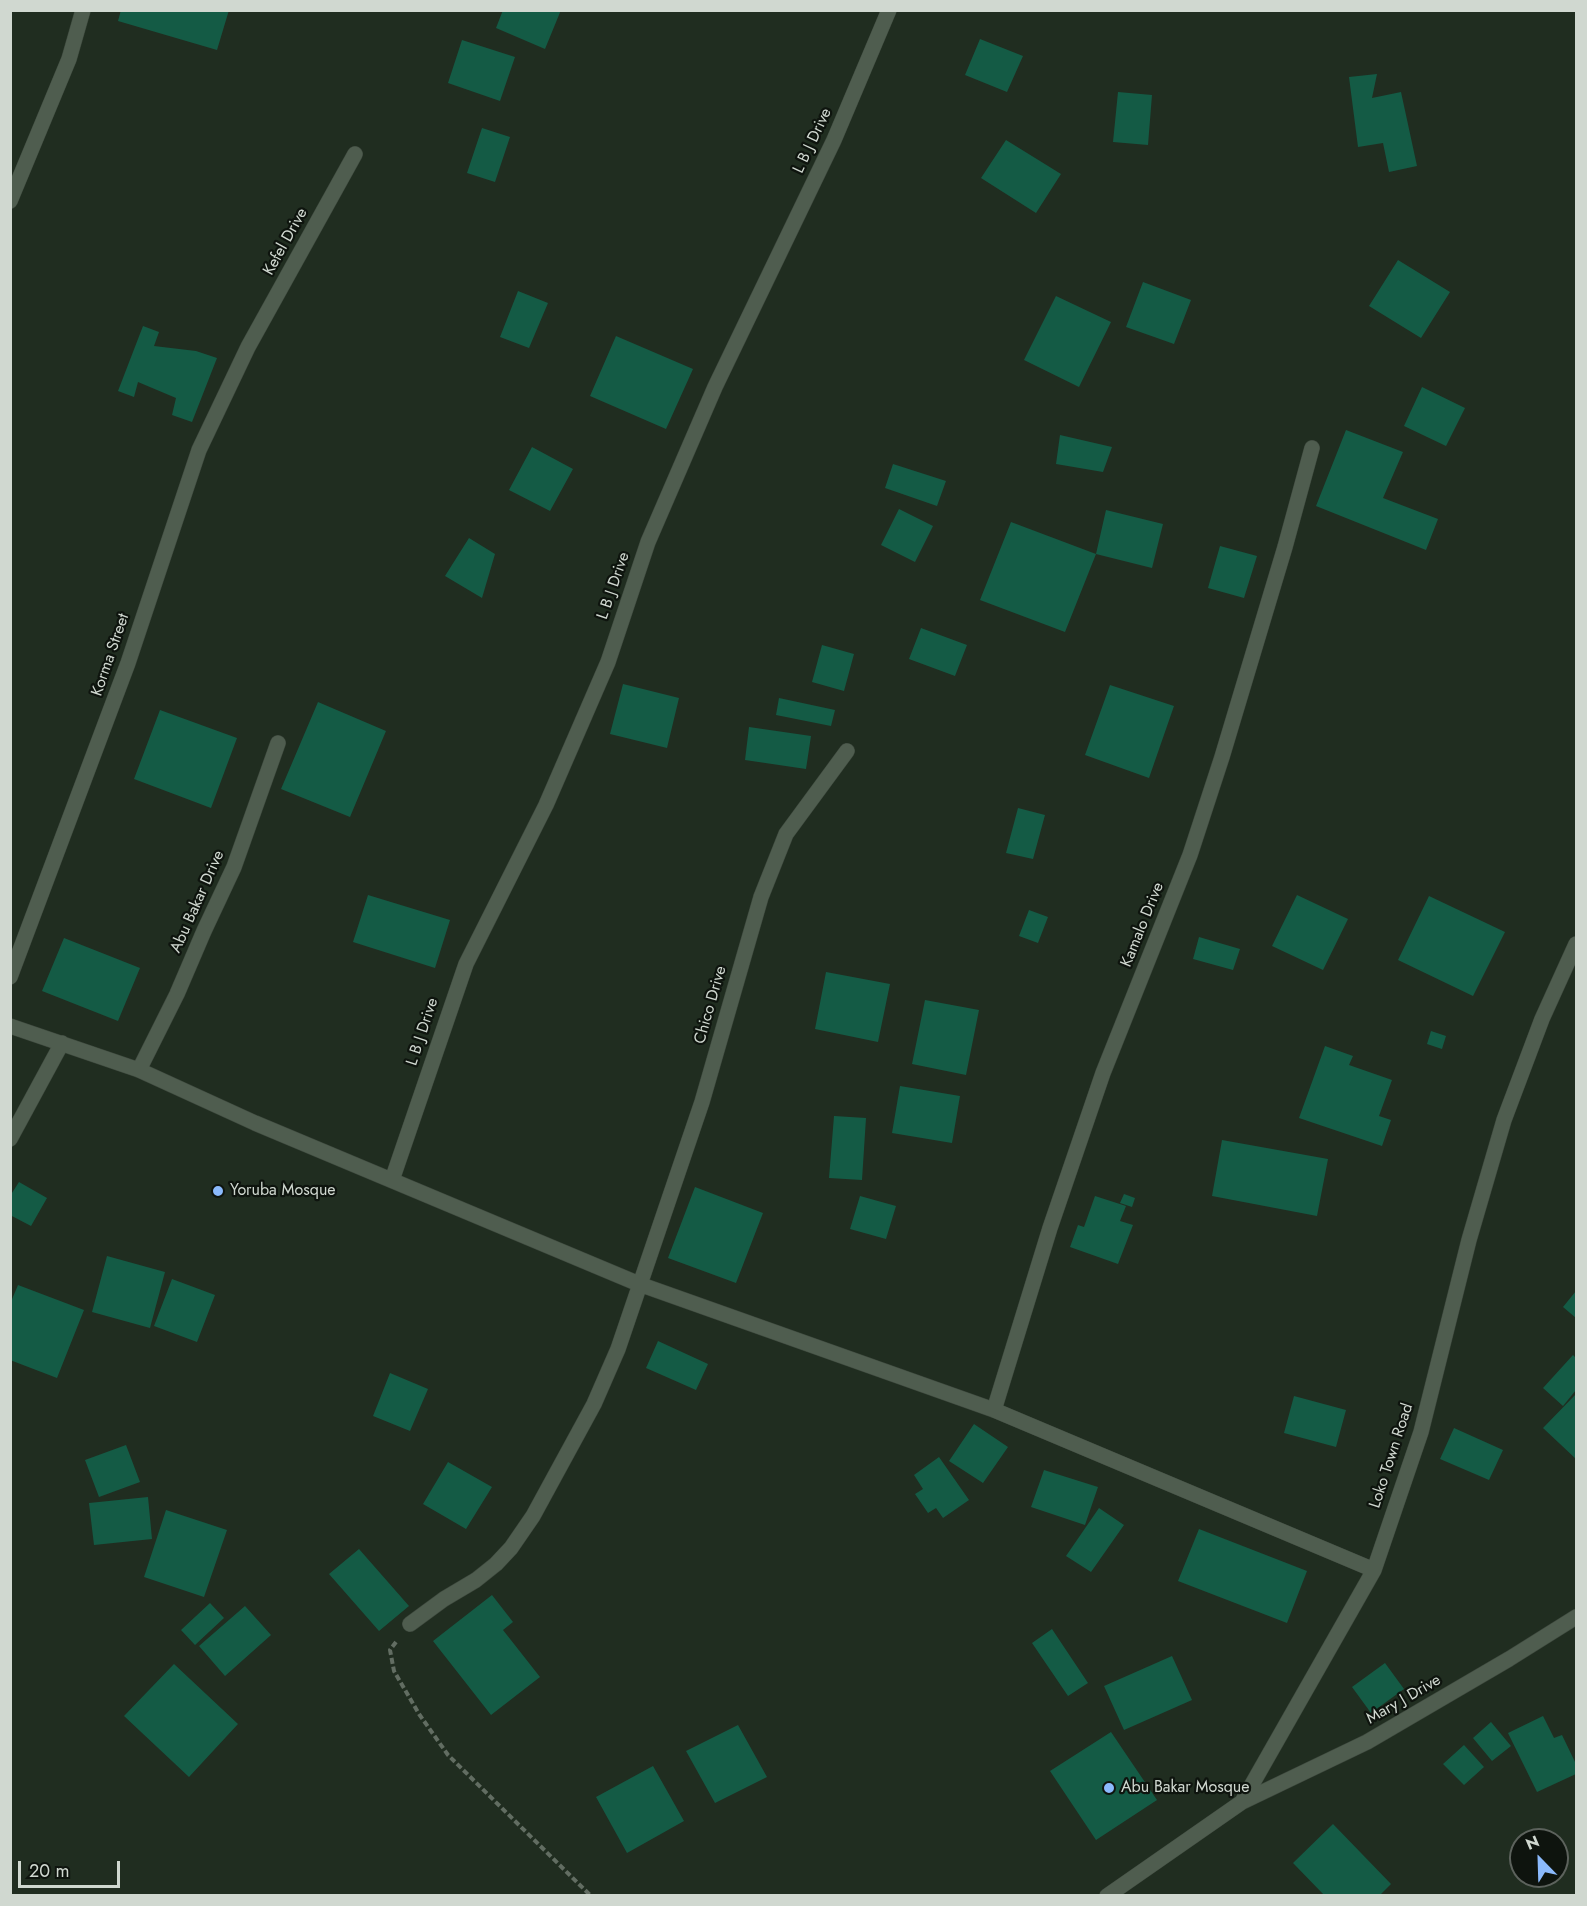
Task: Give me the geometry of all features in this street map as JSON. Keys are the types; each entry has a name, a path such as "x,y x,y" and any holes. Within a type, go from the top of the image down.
{"street":[{"path":"10,201 69,59 82,10"},
{"name":"L B J Drive","path":"392,1180 466,964 546,806 608,662 648,542 715,387 834,140 889,10"},
{"name":"Kefel Drive","path":"248,347 355,154"},
{"name":"Korma Street","path":"10,977 128,663 199,450 248,347"},
{"name":"Kamalo Drive","path":"994,1410 1050,1228 1103,1073 1201,822 1262,625 1312,448"},
{"name":"Abu Bakar Drive","path":"139,1070 234,867 278,743"},
{"name":"Chico Drive","path":"410,1624 444,1599 476,1580 511,1548 533,1516 594,1404 618,1349 702,1102 761,897 786,834 847,751"},
{"name":"Loko Town Road","path":"1107,1896 1242,1802 1374,1570 1421,1432 1469,1240 1504,1120 1542,1018 1576,944"},
{"path":"10,1026 139,1070 255,1123 639,1284 994,1410 1374,1570"},
{"path":"10,1139 62,1043"},
{"name":"Mary J Drive","path":"1242,1802 1367,1742 1576,1617"}],"path":[{"path":"410,1624 390,1650 394,1671 419,1714 448,1755 591,1896"}],"building":[{"path":"121,10 229,10 217,50 118,21"},
{"path":"503,10 561,10 545,49 496,28"},
{"path":"980,39 1023,56 1007,92 965,75"},
{"path":"462,40 515,57 500,101 448,83"},
{"path":"1377,74 1372,98 1401,92 1417,166 1389,172 1383,143 1358,147 1349,77"},
{"path":"1118,92 1152,95 1148,145 1113,142"},
{"path":"482,128 510,137 495,182 467,173"},
{"path":"1006,140 1061,174 1036,213 981,178"},
{"path":"1398,260 1450,292 1421,338 1369,306"},
{"path":"1143,282 1191,300 1174,344 1126,327"},
{"path":"518,291 548,303 529,348 500,337"},
{"path":"1056,296 1111,322 1079,387 1024,360"},
{"path":"143,326 159,332 154,346 196,351 217,358 192,422 172,415 176,398 138,382 134,397 118,391"},
{"path":"616,336 693,369 666,429 590,396"},
{"path":"1422,387 1465,408 1446,446 1404,426"},
{"path":"1346,430 1403,452 1383,498 1438,519 1426,550 1316,506"},
{"path":"1060,435 1112,447 1103,472 1056,464"},
{"path":"532,447 573,469 550,511 509,490"},
{"path":"893,464 946,481 937,506 885,488"},
{"path":"899,509 933,526 915,562 881,545"},
{"path":"1106,510 1163,524 1152,568 1096,554"},
{"path":"1011,522 1096,554 1065,632 980,600"},
{"path":"469,538 495,554 482,598 445,576"},
{"path":"1220,546 1257,556 1244,598 1208,588"},
{"path":"921,628 967,645 955,676 909,659"},
{"path":"822,645 854,654 844,691 812,682"},
{"path":"623,684 679,698 667,748 610,734"},
{"path":"1110,685 1174,706 1149,778 1085,755"},
{"path":"779,698 835,710 831,726 776,715"},
{"path":"318,702 386,731 350,817 281,789"},
{"path":"160,710 237,738 211,808 134,779"},
{"path":"749,727 811,736 806,769 745,760"},
{"path":"1018,808 1045,815 1033,859 1006,853"},
{"path":"368,895 450,920 435,968 353,942"},
{"path":"1297,895 1348,919 1323,970 1272,946"},
{"path":"1429,896 1505,932 1473,996 1398,960"},
{"path":"1029,910 1048,917 1038,943 1019,936"},
{"path":"1199,937 1240,949 1233,970 1193,959"},
{"path":"64,938 140,968 118,1021 42,991"},
{"path":"826,972 890,984 878,1042 815,1029"},
{"path":"925,1000 979,1010 966,1075 912,1064"},
{"path":"1431,1031 1446,1036 1442,1049 1427,1044"},
{"path":"1325,1046 1353,1056 1349,1065 1392,1080 1379,1116 1391,1120 1382,1146 1299,1118"},
{"path":"900,1086 960,1096 952,1143 892,1133"},
{"path":"834,1116 866,1118 862,1180 829,1178"},
{"path":"1222,1140 1328,1159 1317,1216 1212,1196"},
{"path":"19,1182 47,1198 31,1226 10,1215 10,1196"},
{"path":"695,1187 763,1213 736,1283 668,1258"},
{"path":"1124,1194 1135,1198 1132,1207 1120,1203"},
{"path":"860,1196 896,1206 886,1239 850,1229"},
{"path":"1095,1196 1126,1206 1120,1221 1133,1225 1118,1264 1070,1247 1078,1225 1084,1227"},
{"path":"107,1256 165,1272 150,1328 92,1312"},
{"path":"172,1279 215,1295 197,1342 154,1326"},
{"path":"18,1285 84,1310 57,1378 10,1360 10,1304"},
{"path":"1576,1291 1576,1318 1563,1307"},
{"path":"658,1341 708,1364 696,1390 646,1368"},
{"path":"1573,1355 1576,1358 1576,1390 1563,1406 1543,1388"},
{"path":"390,1373 428,1389 410,1431 373,1416"},
{"path":"1576,1394 1576,1459 1543,1428"},
{"path":"1294,1396 1346,1410 1336,1447 1284,1433"},
{"path":"974,1424 1008,1447 983,1483 949,1461"},
{"path":"1454,1428 1503,1450 1489,1480 1440,1459"},
{"path":"126,1445 140,1482 99,1497 85,1460"},
{"path":"939,1457 969,1500 943,1518 936,1508 928,1513 915,1494 923,1489 914,1475"},
{"path":"448,1462 492,1487 466,1529 423,1504"},
{"path":"1044,1470 1098,1487 1085,1525 1031,1507"},
{"path":"148,1497 152,1539 94,1545 89,1503"},
{"path":"1099,1508 1124,1525 1091,1572 1066,1556"},
{"path":"166,1510 227,1530 204,1597 144,1577"},
{"path":"1199,1529 1307,1571 1287,1623 1178,1581"},
{"path":"359,1549 409,1606 379,1631 329,1574"},
{"path":"492,1595 513,1622 503,1630 540,1677 491,1715 433,1641"},
{"path":"210,1603 224,1618 195,1645 181,1630"},
{"path":"245,1606 271,1635 225,1676 199,1646"},
{"path":"1052,1629 1088,1683 1068,1696 1032,1643"},
{"path":"1172,1656 1192,1700 1124,1730 1104,1686"},
{"path":"1385,1663 1404,1689 1371,1713 1352,1687"},
{"path":"174,1664 238,1724 189,1777 124,1716"},
{"path":"1543,1716 1554,1738 1562,1735 1576,1764 1576,1774 1537,1792 1508,1733"},
{"path":"1491,1722 1511,1746 1492,1761 1473,1738"},
{"path":"738,1725 767,1777 715,1803 686,1751"},
{"path":"1111,1732 1157,1800 1096,1840 1050,1771"},
{"path":"1464,1745 1484,1767 1464,1785 1443,1764"},
{"path":"653,1766 684,1821 627,1853 596,1797"},
{"path":"1333,1824 1391,1884 1379,1896 1325,1896 1293,1863"}],"place":[{"name":"Yoruba Mosque","path":"218,1191"},
{"name":"Abu Bakar Mosque","path":"1109,1788"}]}
